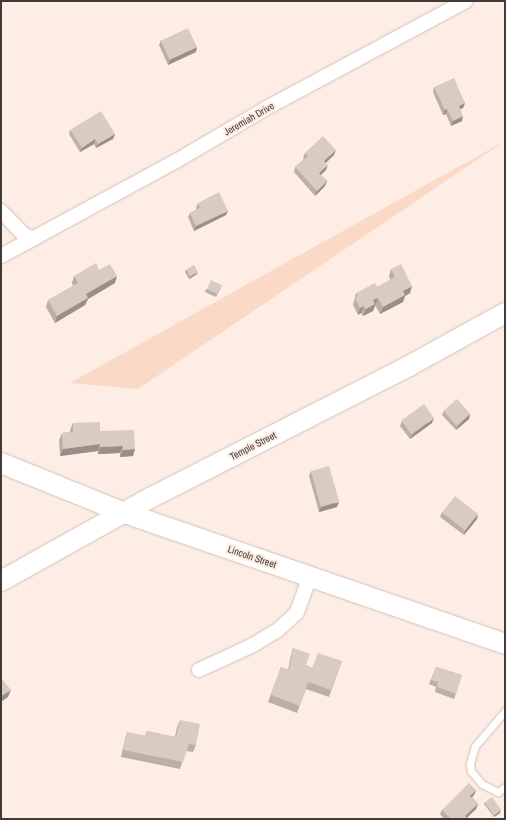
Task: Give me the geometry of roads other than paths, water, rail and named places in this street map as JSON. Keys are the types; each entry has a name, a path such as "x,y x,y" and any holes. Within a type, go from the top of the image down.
{"main road":[{"name":"Temple Street","path":"1,581 125,513 409,366 505,313"},
{"name":"Lincoln Street","path":"1,463 125,513 505,644"}],"street":[{"name":"Jeremiah Drive","path":"1,256 178,160 270,106 466,1"},
{"path":"1,211 23,234 33,239"},
{"path":"199,670 253,645 278,630 297,612 310,577"}],"lane":[{"path":"505,711 475,746 470,764 471,771 482,784 498,792 505,787"}]}
